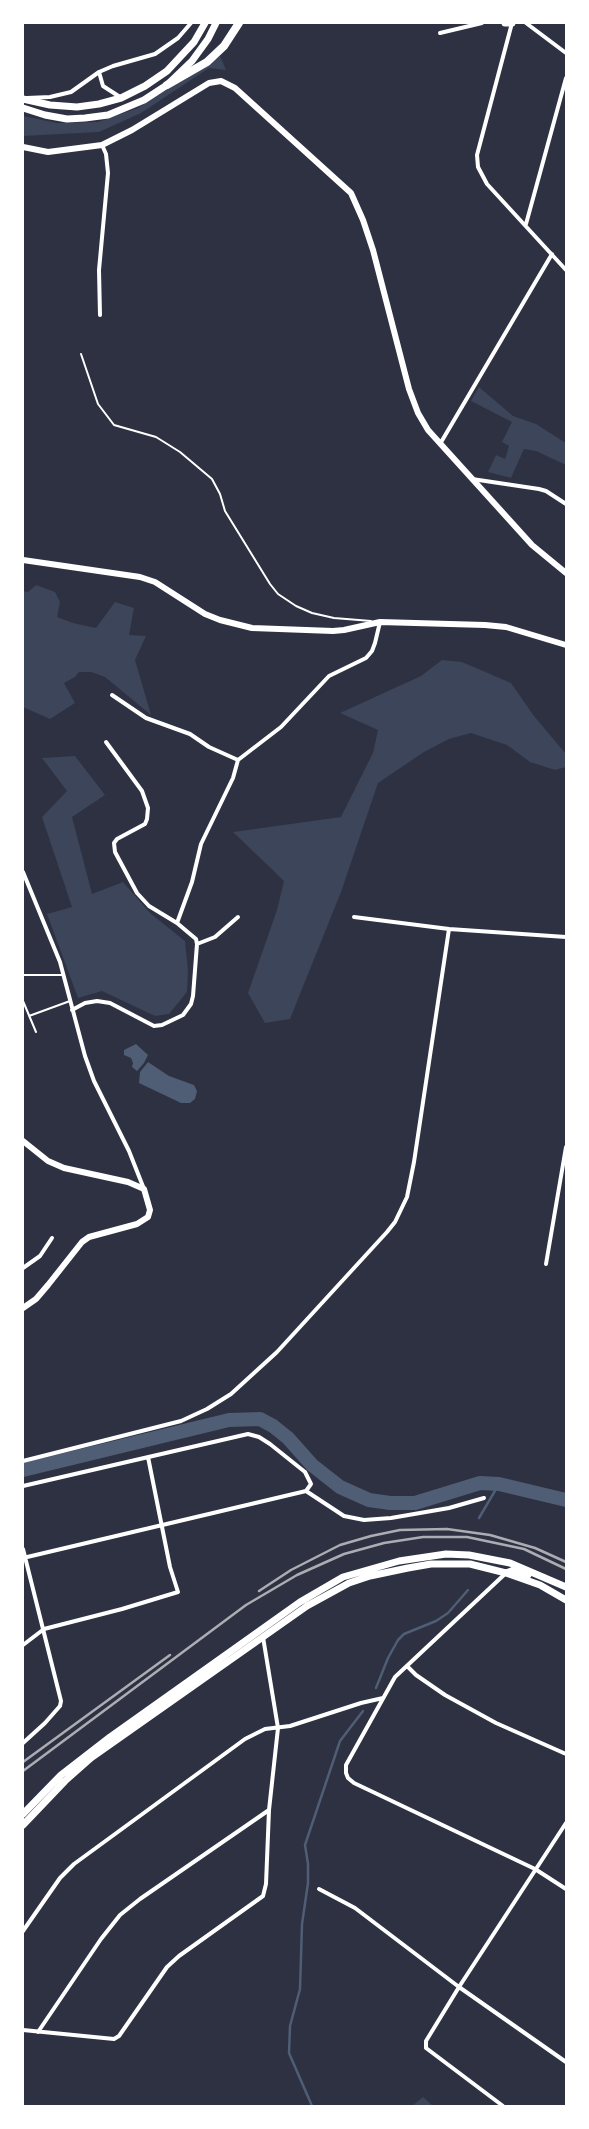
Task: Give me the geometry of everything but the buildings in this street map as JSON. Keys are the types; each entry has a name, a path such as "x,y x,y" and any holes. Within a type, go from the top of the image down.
{"highway":[{"path":"167,85 207,62 224,46 239,23"}],"main road":[{"path":"23,98 50,105 77,107 99,104 121,98 144,86 167,71 194,42 205,23"},
{"path":"23,108 45,115 67,119 108,115 144,100 167,85 192,61 208,39 216,23"},
{"path":"505,23 512,23"},
{"path":"23,147 48,152 102,144 132,130 208,83 217,81 226,83 243,95 339,181 354,198 373,250 409,389 418,413 428,430 440,444 532,545 566,573"},
{"path":"23,560 140,577 154,582 205,614 220,620 252,628 332,631 344,630 380,622 506,627 566,645"},
{"path":"23,1141 48,1162 64,1168 128,1182 144,1189 149,1203 148,1217 137,1224 89,1237 82,1242 36,1299 23,1308"},
{"path":"23,1814 61,1775 110,1737 256,1632 316,1591 343,1577 399,1561 446,1554 469,1555 510,1563 565,1586"},
{"path":"23,1825 55,1791 91,1758 262,1637 307,1606 331,1592 370,1576 408,1568 449,1564 470,1564 506,1573 540,1585 566,1600"},
{"path":"506,1573 514,1570 565,1586"}],"street":[{"path":"23,98 50,97 71,92 99,72 113,66 155,54 178,38 191,23"},
{"path":"440,33 482,23"},
{"path":"512,23 477,161 479,170 488,184 526,224 566,270"},
{"path":"526,23 566,53"},
{"path":"99,72 103,86 121,98"},
{"path":"526,224 566,78"},
{"path":"100,315 99,270 108,173 106,154 102,144"},
{"path":"440,444 552,254"},
{"path":"472,479 539,489 546,491 566,504"},
{"path":"177,923 192,882 201,844 233,778 238,760 281,727 329,676 366,658 375,643 380,622"},
{"path":"112,696 146,718 190,734 209,747 238,760"},
{"path":"72,1010 85,1003 97,1001 110,1003 154,1026 162,1025 183,1015 191,1004 197,944 192,934 150,906 137,893 115,852 114,843 117,839 144,824 147,819 148,808 142,790 106,742"},
{"path":"23,872 64,974 77,1034 94,1081 122,1134 144,1189"},
{"path":"197,944 215,937 238,917"},
{"path":"354,917 449,929 566,937"},
{"path":"23,1461 181,1421 207,1409 231,1394 277,1352 357,1267 391,1227 401,1211 407,1197 414,1162 449,929"},
{"path":"546,1264 566,1147"},
{"path":"23,1268 40,1256 52,1238"},
{"path":"23,1486 248,1434 259,1437 270,1444 305,1472 311,1484 306,1491 24,1558"},
{"path":"23,1645 44,1629 122,1609 178,1592 170,1567 148,1457"},
{"path":"306,1491 344,1516 364,1520 398,1517 449,1508 484,1498"},
{"path":"23,1549 24,1558 60,1694 60,1706 45,1723 23,1743"},
{"path":"506,1573 394,1677 345,1769 348,1778 354,1783 535,1869 566,1889"},
{"path":"23,2030 114,2039 119,2036 167,1968 179,1956 263,1896 266,1884 269,1810 278,1728 262,1637"},
{"path":"407,1666 416,1675 445,1695 496,1723 566,1754"},
{"path":"23,1931 60,1878 74,1864 245,1739 260,1731 296,1724 361,1703 383,1698"},
{"path":"38,2032 101,1939 120,1915 140,1899 269,1810"},
{"path":"503,2106 426,2048 428,2036 566,1823"},
{"path":"319,1889 355,1908 459,1986 566,2062"}],"lane":[{"path":"81,354 98,404 114,425 156,437 180,452 212,479 227,516 270,584 278,594 296,606 312,613 334,618 380,622"},
{"path":"23,975 64,974"},
{"path":"23,1001 36,1032"},
{"path":"29,1016 70,1001"}],"shaded area":[{"path":"220,56 226,70 209,68 141,113 99,132 23,136 23,116 57,123 98,122 138,108"},
{"path":"479,387 513,416 536,424 566,443 566,465 536,451 524,449 511,478 488,472 496,455 505,459 509,446 502,442 512,422 471,401"},
{"path":"36,585 55,592 60,602 57,617 73,623 96,628 115,602 134,608 129,635 146,636 135,660 151,715 105,677 91,672 79,672 75,677 64,683 75,703 50,719 23,707 23,591 28,592"},
{"path":"442,660 462,662 511,683 534,716 566,754 566,767 555,770 530,762 507,745 471,733 449,739 424,752 378,783 341,892 290,1019 265,1023 248,993 277,910 284,881 233,832 341,817 373,753 378,730 340,713 421,676"},
{"path":"75,756 105,795 72,817 92,894 123,882 150,913 185,941 188,971 187,992 169,1014 155,1016 102,991 78,998 47,914 72,907 42,817 67,791 42,758"},
{"path":"136,1044 148,1055 144,1063 137,1071 132,1067 133,1063 131,1058 124,1055 124,1050"},
{"path":"148,1062 169,1076 194,1085 197,1091 195,1099 190,1103 181,1103 139,1083 140,1072"},
{"path":"423,2097 433,2106 412,2106"}],"waterway":[{"path":"23,1470 229,1420 260,1419 273,1426 288,1438 312,1465 340,1487 369,1500 390,1503 415,1503 480,1483 499,1484 566,1500"},
{"path":"479,1518 499,1484"},
{"path":"376,1688 388,1658 398,1640 404,1634 436,1621 448,1613 468,1590"},
{"path":"312,2106 289,2053 290,2026 300,1989 302,1924 308,1883 308,1864 305,1845 340,1741 363,1711"}],"railway":[{"path":"259,1591 291,1570 340,1545 371,1536 400,1530 447,1529 490,1535 535,1548 566,1562"},
{"path":"23,1771 246,1605 297,1575 344,1554 384,1543 423,1537 467,1537 524,1549 566,1569"},
{"path":"23,1762 170,1655"}]}
